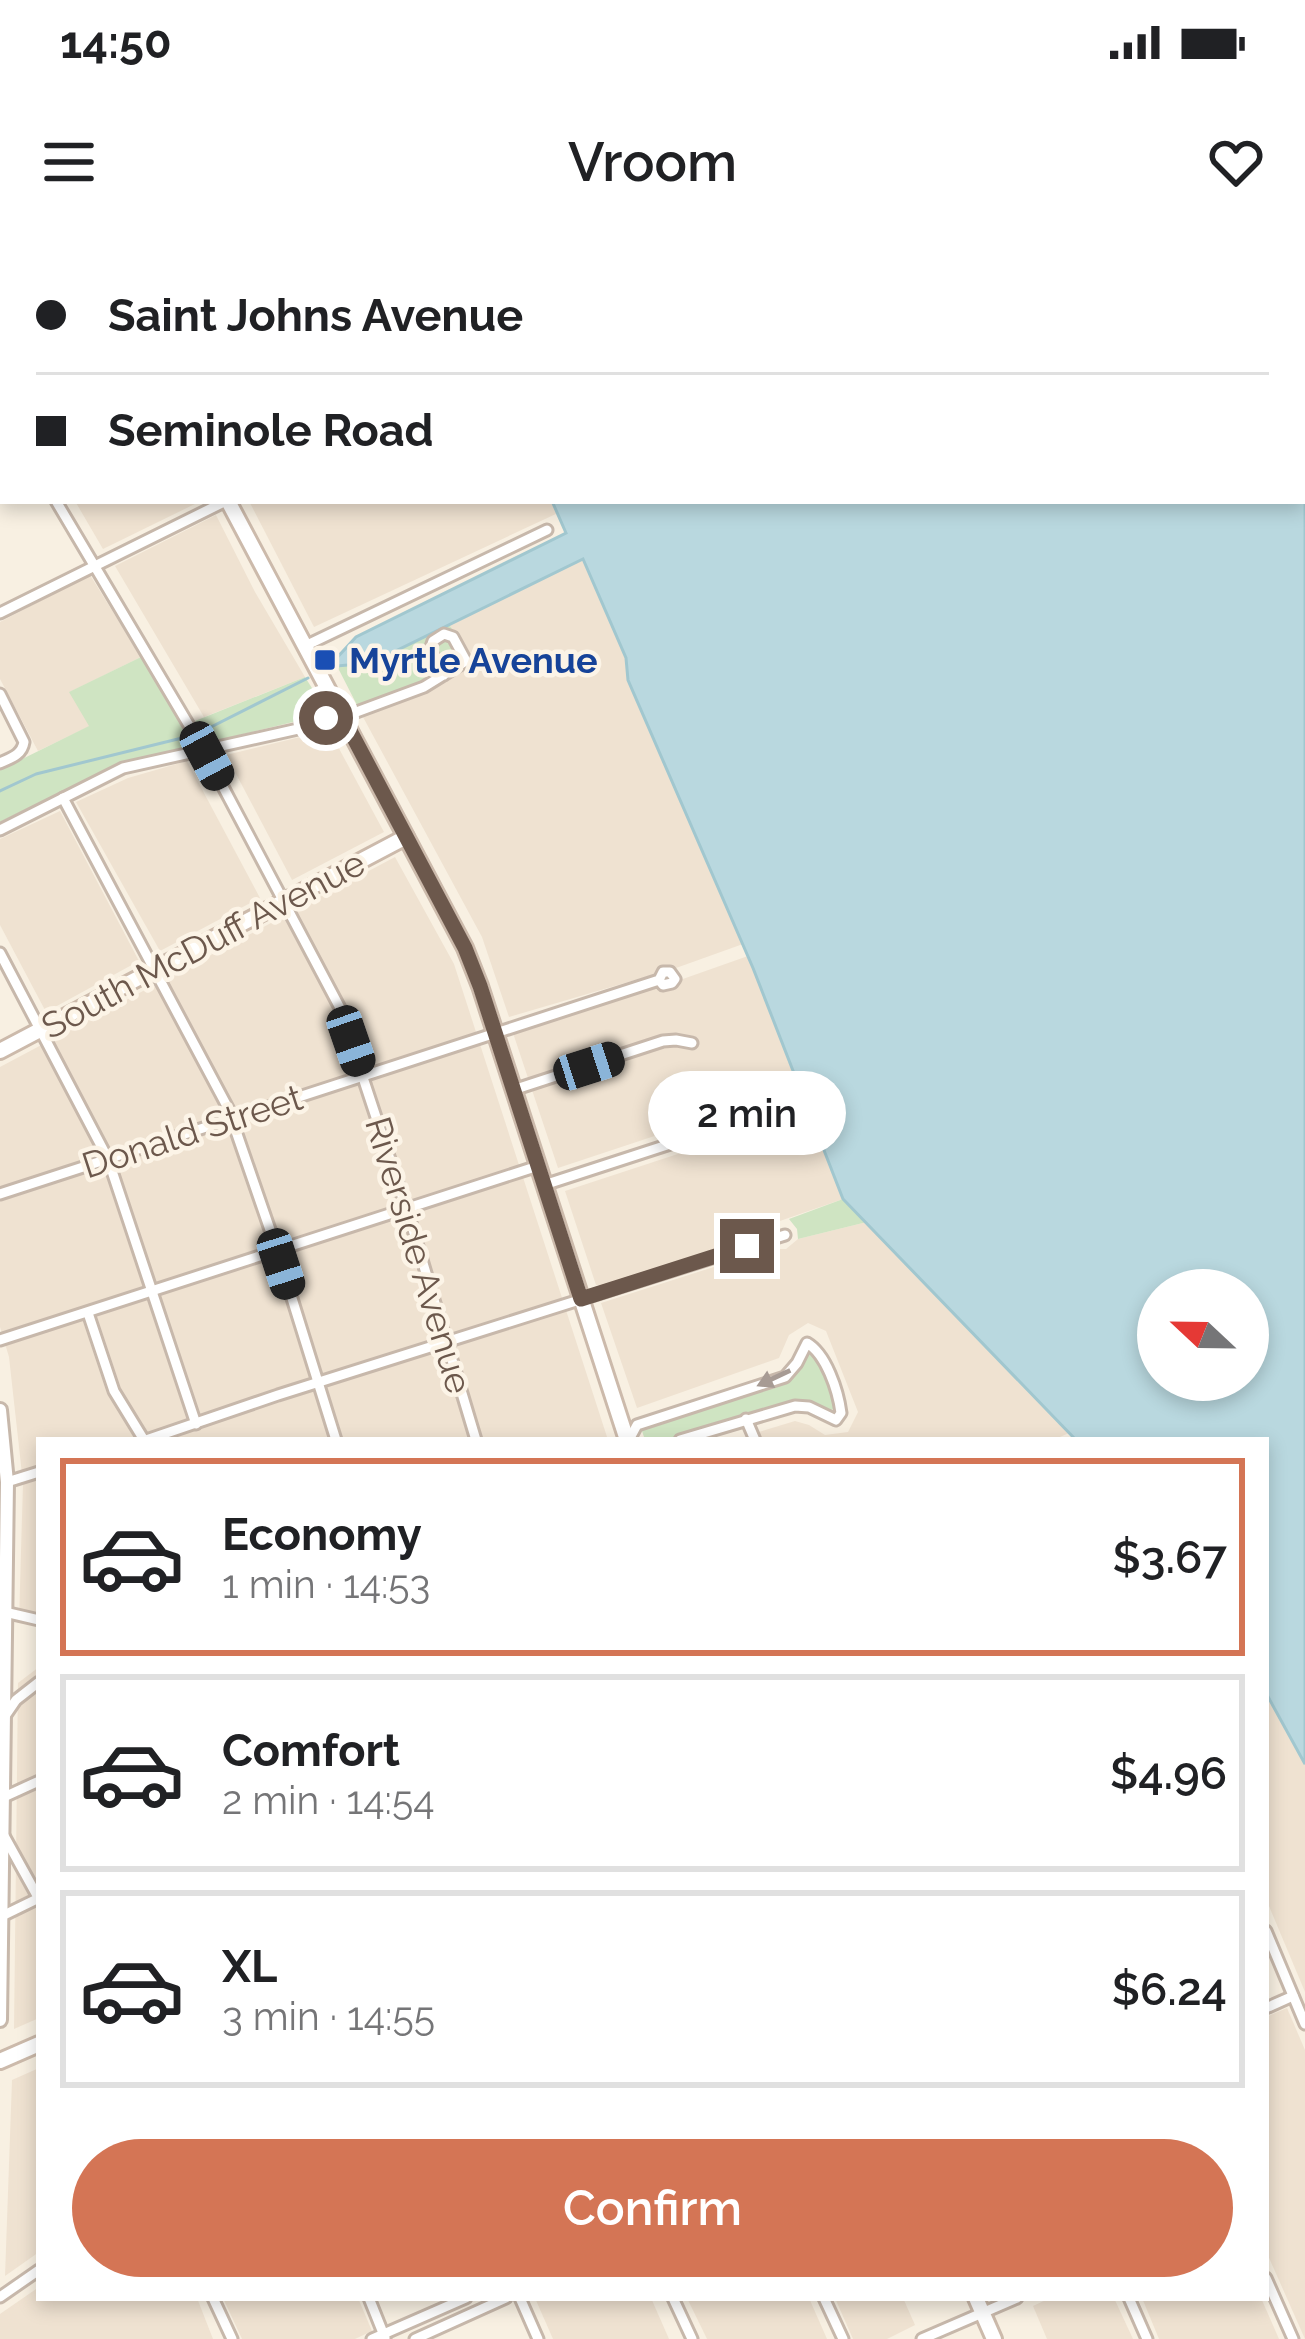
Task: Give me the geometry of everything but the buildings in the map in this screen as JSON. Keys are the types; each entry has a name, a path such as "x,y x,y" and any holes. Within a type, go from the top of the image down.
{"main road":[{"path":"229,504 465,948 627,1437"},
{"name":"South McDuff Avenue","path":"0,1051 406,837"},
{"path":"0,2061 36,2045"},
{"path":"979,2306 994,2339"}],"street":[{"name":"Riverside Avenue","path":"58,504 203,749 334,995 406,1208 475,1437"},
{"path":"0,613 221,504"},
{"path":"305,646 547,530"},
{"path":"0,830 123,768 307,727 424,687 466,662 453,638 444,634 433,641 430,650 444,675"},
{"path":"0,694 22,735 23,748 0,763"},
{"path":"63,798 233,1119 335,1437"},
{"path":"0,953 108,1159 196,1424"},
{"name":"Donald Street","path":"0,1194 658,980"},
{"path":"513,1090 663,1041 692,1043"},
{"path":"544,1185 744,1120"},
{"path":"0,1340 538,1166"},
{"path":"155,1437 785,1235"},
{"path":"88,1313 114,1391 143,1437"},
{"path":"630,1437 637,1425 785,1377 807,1343 816,1347 839,1398 841,1413 836,1420 795,1406 689,1437"},
{"path":"0,1410 7,1482 0,2020"},
{"path":"746,1419 754,1437"},
{"path":"7,1482 36,1473"},
{"path":"3,1612 36,1619"},
{"path":"2,1717 36,1684"},
{"path":"4,1796 36,1782"},
{"path":"3,1834 36,1893"},
{"path":"1,1917 36,1900"},
{"path":"1269,1937 1305,2024"},
{"path":"1269,2007 1293,1996"},
{"path":"0,2297 36,2272"},
{"path":"1269,2285 1293,2339"},
{"path":"215,2301 232,2339"},
{"path":"370,2301 380,2337 459,2301"},
{"path":"415,2339 499,2301"},
{"path":"521,2301 538,2339"},
{"path":"674,2301 692,2339"},
{"path":"825,2301 843,2339"},
{"path":"1131,2301 1148,2339"},
{"path":"922,2339 979,2306"}],"shaded area":[{"path":"77,504 195,504 103,549"},
{"path":"251,504 554,504 558,513 314,627"},
{"path":"216,515 305,677 204,717 115,566"},
{"path":"583,559 626,659 628,681 743,944 509,1017 482,937 363,717 473,666 449,624"},
{"path":"90,575 141,657 70,692 90,726 38,751 0,679 0,622"},
{"path":"329,730 384,832 292,880 226,755"},
{"path":"187,761 260,898 160,951 76,802 128,778"},
{"path":"60,811 139,961 46,1012 0,925 0,839"},
{"path":"395,857 454,964 607,1437 36,1437 36,1624 19,1621 23,1483 9,1357 0,1327 0,1067"},
{"path":"748,956 802,1091 784,1099 791,1117 810,1110 843,1199 777,1222 771,1231 596,1285 565,1191 757,1128 748,1105 558,1168 512,1030 648,988 668,991 680,980"},
{"path":"867,1222 1069,1433 1060,1437 762,1437 759,1432 795,1421 825,1435 848,1432 858,1412 826,1331 808,1323 789,1335 779,1358 637,1408 601,1303 770,1249 786,1249 798,1239"},
{"path":"36,1669 36,2019 14,2029 18,1683"},
{"path":"1269,1698 1305,1764 1305,1992 1269,1906"},
{"path":"1287,2008 1305,2050 1305,2339 1269,2258 1269,2016"},
{"path":"36,2069 36,2254 5,2276 12,2080"},
{"path":"36,2289 36,2301 198,2301 213,2339 0,2339 0,2314"},
{"path":"224,2301 359,2301 372,2331 355,2339 242,2339"},
{"path":"536,2301 652,2301 669,2339 553,2339"},
{"path":"688,2301 810,2301 827,2339 707,2339"},
{"path":"836,2301 904,2301 915,2325 887,2339 853,2339"},
{"path":"1044,2301 1115,2301 1133,2339 1047,2339 1033,2306"},
{"path":"1143,2301 1262,2301 1279,2339 1159,2339"}],"green space":[{"path":"449,624 468,656 412,688 358,707 337,666 371,663"},
{"path":"141,657 193,745 120,763 0,822 0,770 89,726 69,692"},
{"path":"305,677 327,712 322,715 203,744 190,723"},
{"path":"843,1199 867,1222 798,1239 789,1219"},
{"path":"804,1355 817,1355 836,1404 831,1412 798,1400 681,1437 644,1437 641,1428 790,1379"}],"water":[{"path":"553,504 1305,504 1305,1764 1269,1698 1269,1437 1073,1437 843,1199 753,968 628,680 626,658 583,559 371,663 337,666 334,661 356,637 566,533"}],"waterway":[{"path":"209,728 308,678"},
{"path":"0,791 36,774 182,738"}],"place":[{"name":"Myrtle Avenue","path":"325,660"}],"route":[{"path":"326,718 339,710 465,948 581,1299 747,1246"}]}
